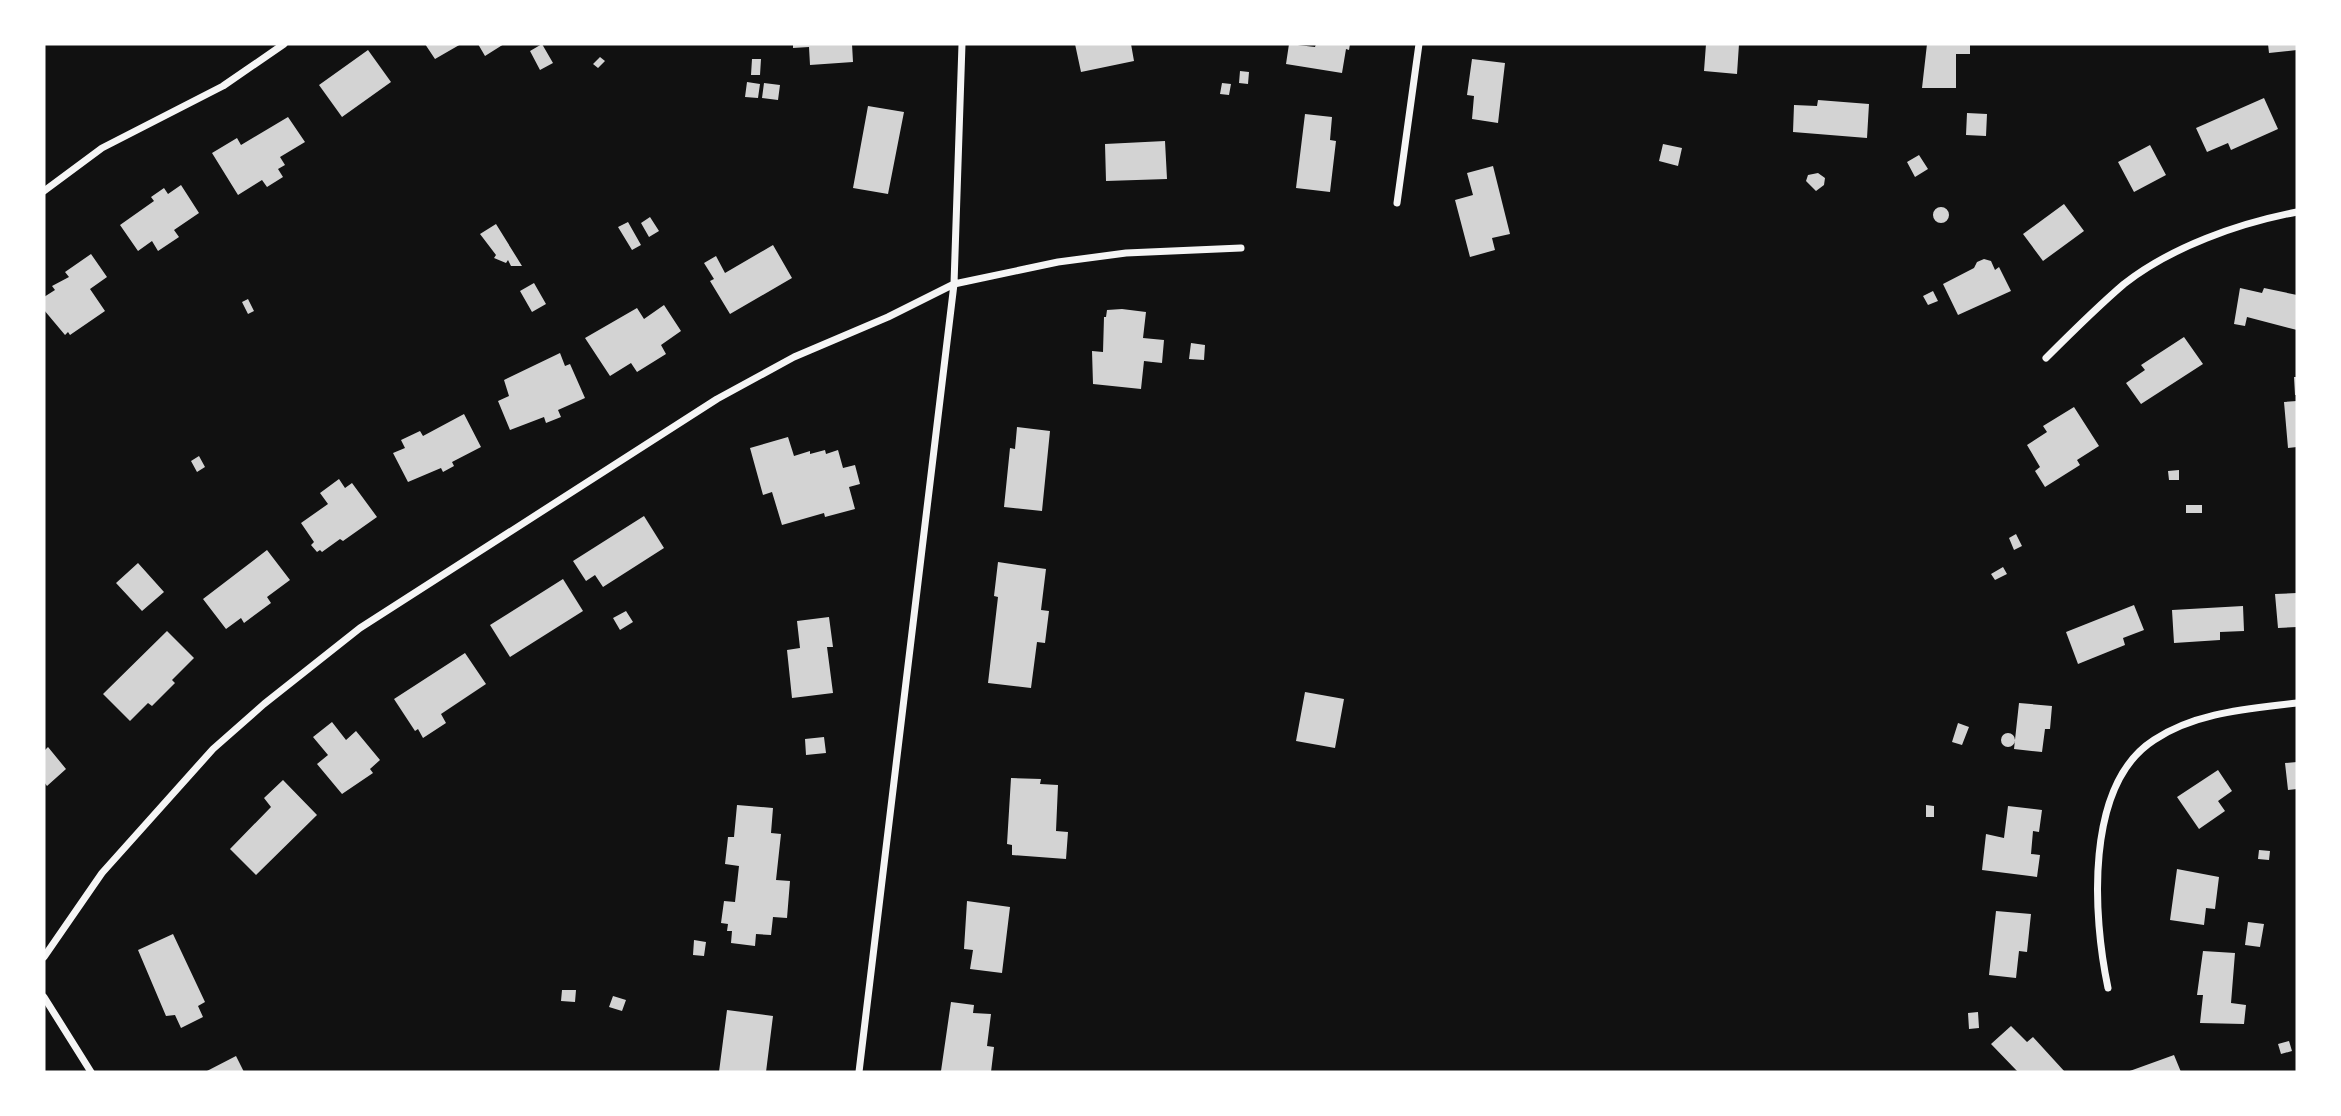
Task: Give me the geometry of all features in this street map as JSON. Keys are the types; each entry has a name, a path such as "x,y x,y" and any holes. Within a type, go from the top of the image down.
{"street":[{"path":"44,191 102,148 223,86 284,44"},
{"path":"859,1072 954,284 962,44"},
{"path":"1397,203 1419,44"},
{"path":"2046,358 2125,284 2155,265 2227,233 2297,212"},
{"path":"44,957 102,873 213,748 318,659 411,594 717,399 794,357 888,317 954,284 1058,262 1125,253 1241,248"},
{"path":"2108,988 2099,944 2096,902 2100,858 2109,807 2121,777 2134,756 2154,740 2180,726 2249,709 2297,703"},
{"path":"44,997 91,1072"}],"building":[{"path":"425,44 461,44 435,59"},
{"path":"478,44 504,44 485,56"},
{"path":"542,44 553,63 540,70 530,51"},
{"path":"793,44 852,44 853,62 810,65 809,47 793,48"},
{"path":"1075,44 1131,44 1134,61 1081,72"},
{"path":"1289,44 1315,47 1316,44 1350,44 1349,50 1346,49 1342,73 1286,64"},
{"path":"1706,44 1739,44 1737,74 1704,71"},
{"path":"1927,44 1970,44 1970,54 1956,54 1956,88 1922,88"},
{"path":"2268,44 2297,44 2297,50 2269,53"},
{"path":"368,50 391,82 342,117 319,85"},
{"path":"600,57 605,61 598,68 593,64"},
{"path":"752,59 761,59 760,75 751,75"},
{"path":"1472,59 1505,63 1498,123 1472,119 1474,96 1467,95"},
{"path":"1240,71 1249,72 1248,84 1239,83"},
{"path":"747,82 760,84 758,98 745,97"},
{"path":"764,83 780,85 778,100 762,98"},
{"path":"1222,83 1231,84 1229,95 1220,94"},
{"path":"2264,98 2278,129 2231,150 2228,143 2207,152 2196,128"},
{"path":"1818,100 1869,104 1867,138 1793,132 1794,105 1817,106"},
{"path":"868,106 904,112 888,194 853,188"},
{"path":"1967,113 1987,114 1986,136 1966,135"},
{"path":"1305,114 1332,117 1330,140 1336,141 1330,192 1296,188"},
{"path":"288,117 305,142 280,157 285,165 278,169 283,177 267,187 262,180 238,195 212,153 237,138 241,145"},
{"path":"1165,141 1167,179 1106,181 1105,144"},
{"path":"1663,144 1682,148 1678,166 1659,161"},
{"path":"2150,145 2166,175 2134,192 2118,162"},
{"path":"1919,155 1928,169 1915,177 1907,162"},
{"path":"1493,166 1510,234 1492,238 1495,250 1470,257 1455,200 1473,195 1467,173"},
{"path":"1818,173 1825,178 1824,185 1816,191 1806,181 1808,175"},
{"path":"181,185 199,213 174,230 179,237 158,251 152,241 138,251 120,225 154,201 151,197 164,188 168,194"},
{"path":"2064,204 2084,231 2043,261 2023,234"},
{"path":"1938,207 1944,207 1949,215 1947,221 1938,223 1933,218 1933,212"},
{"path":"650,217 659,231 649,237 641,223"},
{"path":"628,222 641,245 632,250 618,227"},
{"path":"496,224 522,266 511,266 508,260 506,263 494,258 496,255 480,234"},
{"path":"773,245 792,278 730,314 710,281 714,279 704,263 716,256 725,273"},
{"path":"91,254 107,277 90,289 105,311 70,335 68,332 65,335 44,310 44,297 55,290 52,286 69,277 65,272"},
{"path":"1984,259 1991,261 1995,270 1999,267 2011,291 1958,315 1943,284 1974,268 1977,262"},
{"path":"534,283 546,304 532,312 520,291"},
{"path":"2240,288 2262,293 2264,288 2297,295 2297,330 2247,317 2245,326 2234,324"},
{"path":"1933,291 1938,301 1928,305 1923,296"},
{"path":"248,299 254,311 248,314 242,302"},
{"path":"664,305 681,331 661,345 666,354 637,372 631,363 610,376 585,338 637,308 644,319"},
{"path":"1107,310 1146,312 1143,338 1164,340 1162,363 1144,361 1141,389 1093,384 1092,351 1103,352 1104,317"},
{"path":"2184,337 2203,364 2141,404 2126,383 2145,370 2141,365"},
{"path":"1191,343 1205,345 1204,360 1189,359"},
{"path":"560,353 565,366 570,364 585,398 558,410 561,417 546,423 544,417 510,430 498,401 509,396 504,380"},
{"path":"2294,377 2297,377 2297,395 2295,395"},
{"path":"2297,401 2297,447 2288,448 2284,402"},
{"path":"2074,407 2099,446 2077,460 2080,465 2045,487 2035,471 2040,467 2027,445 2047,432 2043,426"},
{"path":"464,414 481,447 452,462 454,466 443,472 441,468 408,482 393,453 405,448 401,440 420,431 423,436"},
{"path":"1017,427 1050,431 1042,511 1004,507 1010,448 1015,449"},
{"path":"788,437 794,456 810,451 810,454 825,450 826,454 838,450 843,468 855,465 860,484 849,487 855,509 825,517 824,513 782,525 772,492 763,495 750,448"},
{"path":"199,456 205,467 197,472 191,461"},
{"path":"2179,470 2179,480 2169,480 2168,471"},
{"path":"339,479 345,488 352,483 377,517 343,541 340,539 322,552 317,552 311,545 314,542 301,523 328,504 320,493"},
{"path":"2186,505 2202,505 2202,513 2186,513"},
{"path":"644,516 664,548 603,587 595,575 586,581 573,561"},
{"path":"2016,534 2022,546 2014,550 2009,538"},
{"path":"267,550 290,580 267,597 271,603 244,623 241,618 226,629 203,599"},
{"path":"998,562 1046,569 1041,610 1049,611 1045,643 1037,642 1031,688 988,683 998,597 994,596"},
{"path":"138,563 164,592 142,611 116,583"},
{"path":"2003,567 2007,574 1995,580 1991,574"},
{"path":"563,579 583,611 510,657 490,625"},
{"path":"2297,593 2297,627 2278,628 2275,594"},
{"path":"2134,605 2144,630 2123,638 2125,645 2078,664 2066,632"},
{"path":"2243,606 2244,631 2220,632 2220,640 2174,643 2172,610"},
{"path":"626,611 633,622 620,630 613,618"},
{"path":"829,617 833,647 827,647 833,693 792,698 787,650 800,648 797,621"},
{"path":"167,631 194,658 172,680 175,683 152,706 148,703 130,721 103,694"},
{"path":"465,653 486,684 441,714 446,723 423,738 418,729 415,731 394,699"},
{"path":"1305,692 1344,699 1335,748 1296,741"},
{"path":"2019,703 2052,706 2050,729 2045,729 2042,752 2014,749"},
{"path":"332,722 346,740 356,731 380,760 370,769 373,773 342,794 317,764 328,755 313,737"},
{"path":"1958,723 1969,727 1962,745 1952,742"},
{"path":"2008,733 2013,735 2013,745 2008,747 2003,745 2001,740 2003,735"},
{"path":"824,737 826,753 806,755 805,739"},
{"path":"48,747 66,769 47,786 44,782 44,751"},
{"path":"2297,762 2297,789 2288,790 2285,763"},
{"path":"2218,770 2232,791 2218,801 2225,811 2199,829 2177,797"},
{"path":"1011,778 1041,779 1040,784 1058,785 1056,831 1068,832 1066,859 1012,855 1012,845 1007,844"},
{"path":"283,780 317,815 256,875 230,849 271,807 264,798"},
{"path":"737,805 773,808 771,833 781,834 776,880 790,881 787,918 773,917 771,935 756,934 755,946 731,943 732,931 727,931 728,924 721,923 724,901 735,902 739,866 725,864 728,837 734,837"},
{"path":"1926,805 1934,806 1934,817 1926,817"},
{"path":"2008,806 2042,810 2039,832 2033,831 2031,854 2040,855 2037,877 1982,870 1986,834 2004,838"},
{"path":"2259,850 2270,851 2269,860 2258,859"},
{"path":"2177,869 2219,877 2215,909 2206,908 2204,925 2170,920"},
{"path":"967,901 1010,907 1002,973 970,969 973,950 964,949"},
{"path":"1996,911 2031,914 2027,952 2019,951 2016,978 1989,975"},
{"path":"2248,922 2264,924 2260,947 2245,945"},
{"path":"173,934 205,1002 198,1006 203,1017 181,1028 175,1015 166,1016 138,950"},
{"path":"694,940 706,942 704,956 693,955"},
{"path":"2203,951 2235,953 2231,1003 2246,1005 2244,1024 2200,1023 2203,995 2197,995"},
{"path":"562,990 576,990 575,1002 561,1001"},
{"path":"613,996 626,1000 622,1011 609,1007"},
{"path":"951,1002 974,1005 973,1013 991,1014 987,1046 994,1047 991,1072 941,1071"},
{"path":"727,1010 773,1016 766,1072 719,1072"},
{"path":"1978,1012 1979,1028 1969,1029 1968,1013"},
{"path":"2011,1026 2027,1042 2033,1037 2065,1072 2018,1072 1991,1044"},
{"path":"2289,1041 2292,1051 2281,1054 2278,1044"},
{"path":"2174,1055 2181,1072 2127,1072"},
{"path":"236,1056 244,1072 205,1072"}]}
